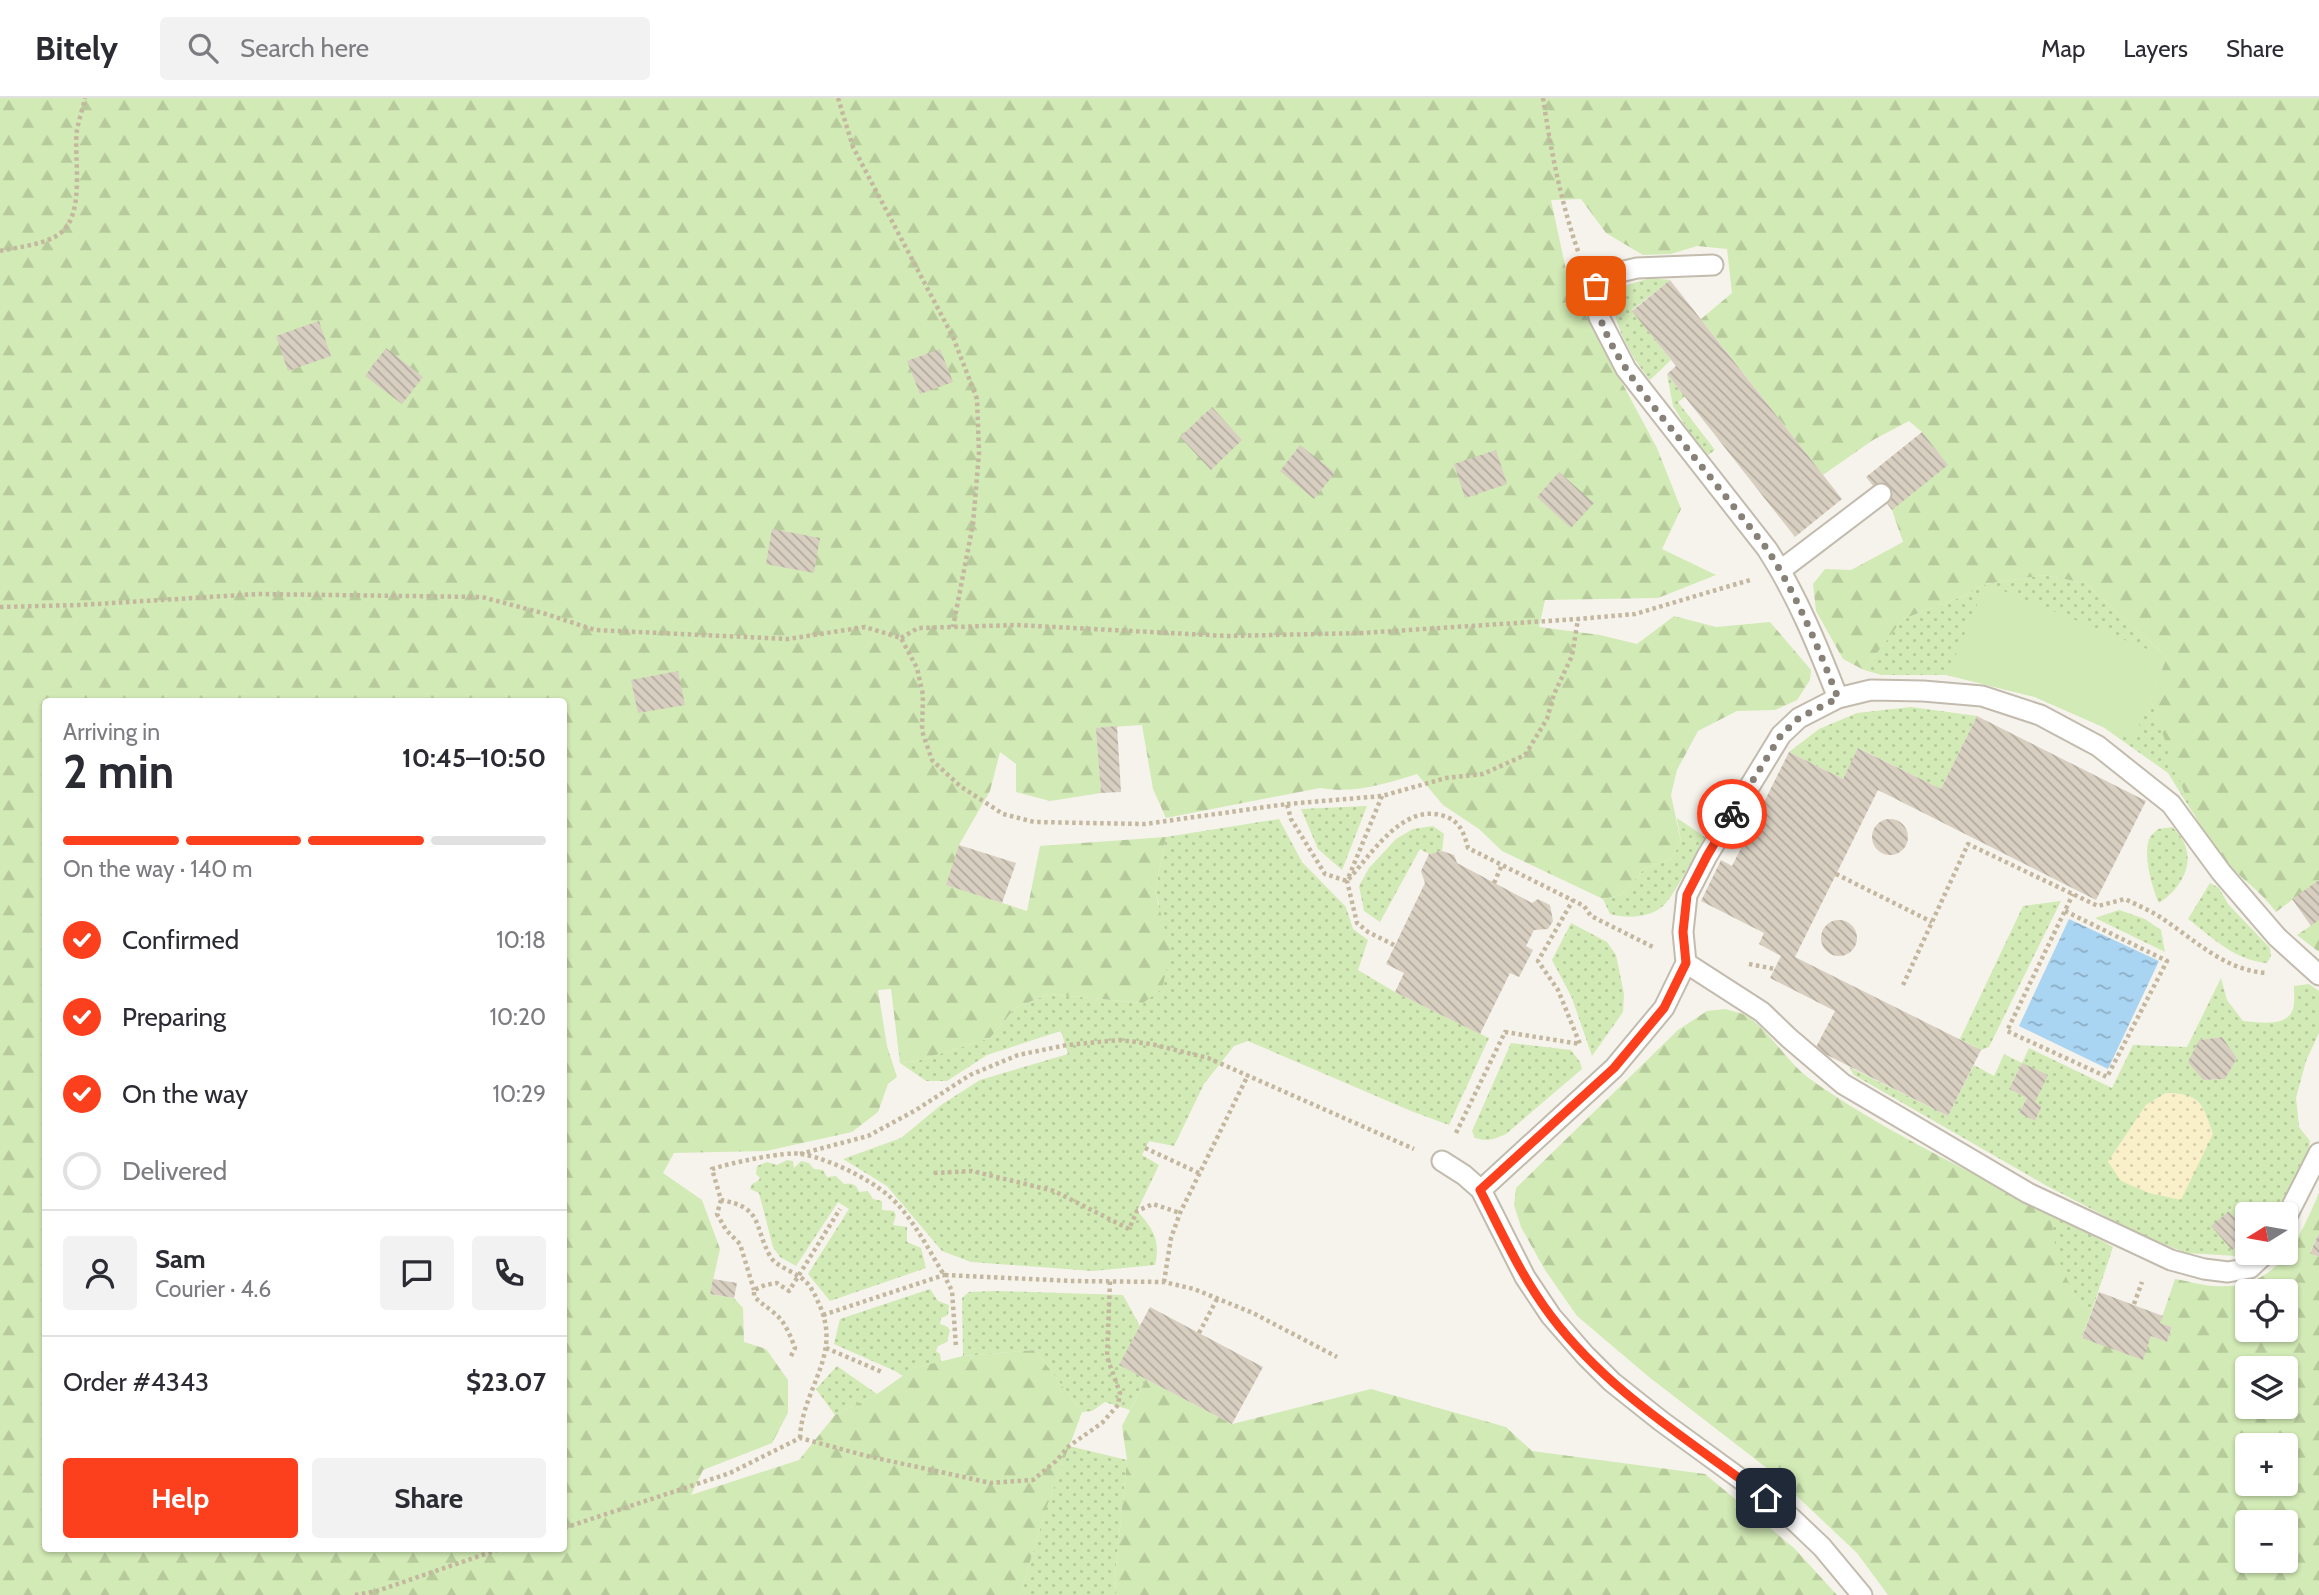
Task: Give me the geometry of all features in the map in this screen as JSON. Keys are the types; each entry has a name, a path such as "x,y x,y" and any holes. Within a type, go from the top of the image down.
{"lane":[{"path":"1713,265 1637,268 1603,276 1596,286 1595,299 1599,317 1626,369 1781,570 1823,659 1838,698"},
{"path":"1781,570 1881,494"},
{"path":"1480,1190 1614,1068 1664,1008 1686,963 1683,932 1687,895 1707,856 1781,735 1799,718 1838,698 1871,690 1982,696 2040,715 2098,746 2171,804 2221,872 2277,937 2319,975"},
{"path":"1686,963 1762,1012 1843,1084 2028,1194 2171,1260 2228,1272 2253,1265"},
{"path":"2294,1202 2319,1153"},
{"path":"1442,1161 1464,1175 1480,1190 1525,1277 1551,1316 1585,1355 1612,1382 1661,1421 1783,1510 1822,1547 1862,1595"}],"path":[{"path":"0,251 33,244 60,234 73,213 78,177 77,131 85,98"},
{"path":"838,98 853,147 953,337 977,399 979,453 973,524 953,627"},
{"path":"1543,98 1550,150 1568,221 1586,271 1596,286"},
{"path":"901,638 918,628 1016,625 1242,635 1363,633 1578,619 1635,614 1781,570"},
{"path":"0,607 258,594 482,597 595,630 788,639 865,627 901,638 917,668 923,695 922,731 932,760 960,786 1003,814 1034,822 1145,824 1287,804 1382,796 1446,778 1483,774 1525,755 1547,719 1554,694 1572,656 1578,619"},
{"path":"1382,796 1347,881 1357,923 1368,932 1394,945"},
{"path":"1287,804 1291,819 1325,874 1347,881"},
{"path":"1347,881 1393,830 1409,818 1432,812 1452,819 1463,830 1468,848 1573,900 1584,906 1591,916 1621,931"},
{"path":"1903,985 1968,844 2098,906 2125,899 2158,915 2226,962 2256,972 2274,973 2298,957"},
{"path":"1494,883 1502,865"},
{"path":"1836,874 1932,922"},
{"path":"2065,911 2166,961 2107,1077 2007,1031 2073,894"},
{"path":"1459,1129 1505,1032 1580,1044 1558,990 1538,961 1573,900"},
{"path":"2065,911 2069,919"},
{"path":"791,1356 795,1348 787,1329 775,1313 754,1296 740,1244 726,1230 717,1214 721,1200 712,1169 732,1163 800,1154 868,1136 916,1111 970,1075 1018,1055 1067,1045 1120,1041 1151,1044 1208,1058 1395,1140"},
{"path":"1164,1282 1171,1238 1180,1213 1248,1075"},
{"path":"1145,1148 1199,1173"},
{"path":"800,1154 835,1165 876,1186 899,1205 919,1233 951,1291 956,1347"},
{"path":"934,1173 972,1171 1054,1191 1129,1229 1137,1211 1153,1205 1165,1206 1180,1213"},
{"path":"721,1200 739,1203 754,1215 771,1259 806,1281 823,1314 828,1333 826,1356 801,1422 800,1438"},
{"path":"754,1290 777,1283 789,1291 840,1209"},
{"path":"823,1314 944,1275 1164,1282 1195,1289 1253,1313 1337,1357"},
{"path":"567,1527 730,1473 800,1438 991,1483 1033,1480 1069,1446 1102,1423 1118,1405 1119,1393 1107,1357 1110,1281"},
{"path":"1199,1333 1217,1299"},
{"path":"826,1348 882,1372"},
{"path":"355,1595 376,1591 491,1552"}],"green space":[{"path":"0,98 2319,98 2319,880 2276,912 2222,858 2189,804 2150,699 2167,657 2085,583 2044,575 1986,584 1961,597 1903,619 1864,670 1843,659 1816,611 1813,584 1825,569 1851,570 1903,542 1892,510 1922,432 1909,421 1873,440 1823,475 1701,319 1732,293 1727,249 1697,246 1671,254 1643,255 1606,233 1581,199 1551,200 1569,284 1657,448 1681,509 1662,549 1716,575 1658,598 1545,600 1539,627 1600,635 1637,644 1674,616 1716,627 1770,622 1811,670 1810,680 1797,700 1775,710 1737,711 1698,731 1677,770 1671,795 1681,842 1671,859 1644,869 1621,895 1603,899 1502,851 1479,829 1443,805 1417,774 1369,787 1345,790 1320,788 1166,818 1153,789 1142,725 1097,728 1101,793 1050,801 1016,792 1016,764 1000,752 990,791 959,845 947,885 1027,911 1040,846 1166,837 1155,892 1171,951 1162,989 1143,1003 1049,994 1015,1008 990,1038 917,1061 900,1063 891,989 878,990 887,1046 897,1077 888,1084 878,1112 852,1132 766,1151 674,1153 663,1173 702,1200 720,1249 710,1294 734,1298 743,1308 744,1342 766,1349 788,1380 788,1413 772,1443 703,1470 691,1495 799,1460 835,1415 877,1394 914,1368 963,1356 1035,1350 1082,1412 1046,1509 1020,1595 0,1595"},
{"path":"1650,278 1670,280 1632,310 1671,360 1650,380 1625,341 1616,319 1612,296 1624,286"},
{"path":"1667,374 1685,397 1678,402 1715,450 1708,455 1673,406"},
{"path":"2044,575 2085,583 2167,657 2150,699 2194,815 2168,773 2103,727 2035,697 1947,675 1882,675 1864,670 1903,619 1961,597 1986,584"},
{"path":"1986,584 2167,657 2133,740 2035,697 1947,675"},
{"path":"1911,707 1977,716 1941,789 1859,748 1843,779 1789,752 1819,729 1857,713"},
{"path":"1367,806 1342,870 1318,849 1301,809"},
{"path":"1677,818 1705,837 1668,900 1646,915 1624,917 1610,914 1603,899 1621,895 1644,869 1671,859 1681,842"},
{"path":"1279,819 1302,862 1346,907 1353,929 1368,940 1358,970 1395,992 1489,1038 1449,1125 1248,1041 1234,1046 1204,1084 1174,1146 1149,1141 1142,1155 1159,1165 1137,1211 1154,1235 1157,1249 1155,1265 1093,1271 971,1262 942,1251 887,1186 843,1159 901,1138 941,1105 980,1080 1068,1054 1061,1031 987,1055 947,1081 926,1081 900,1063 917,1061 990,1038 1015,1008 1049,994 1142,1003 1159,904 1155,892 1166,837"},
{"path":"1433,826 1444,834 1442,851 1429,854 1420,849 1380,922 1364,911 1359,886 1369,868 1396,839 1413,829"},
{"path":"2172,827 2181,837 2188,857 2183,878 2169,896 2159,903 2149,870 2148,844 2150,837 2158,829"},
{"path":"2210,883 2219,888 2228,904 2270,948 2271,956 2267,963 2234,953 2188,919"},
{"path":"2061,901 1989,1047 1981,1050 1960,1039 2023,906"},
{"path":"2119,910 2145,919 2161,930 2165,952 2095,918"},
{"path":"2319,920 2319,952 2297,935"},
{"path":"1571,923 1607,942 1616,955 1624,994 1623,1012 1592,1056 1572,998 1552,960"},
{"path":"2221,978 2227,1000 2243,1021 2271,1023 2285,1019 2293,1009 2294,986 2309,984 2319,991 2319,1033 2306,1061 2296,1098 2299,1127 2310,1141 2307,1158 2282,1202 2235,1202 2235,1256 2186,1253 2138,1233 2047,1186 1854,1075 1849,1067 1948,1116 1974,1065 1994,1076 2004,1054 2022,1063 2029,1048 2112,1088 2133,1045 2187,1047","holes":["2222,1037 2237,1058 2225,1079 2203,1080 2189,1062 2199,1040","2022,1063 2035,1102 2042,1106 2035,1121 2019,1113 2027,1098 2009,1089","2166,1093 2187,1095 2199,1102 2213,1134 2108,1162 2146,1105"]},
{"path":"1725,1009 1745,1015 1763,1029 1801,1072 1839,1098 1928,1150 2050,1212 2057,1256 2076,1299 2092,1310 2082,1337 2143,1359 2151,1336 2167,1342 2172,1327 2160,1323 2175,1279 2208,1285 2235,1286 2235,1342 2298,1342 2298,1279 2256,1279 2276,1265 2298,1265 2298,1236 2319,1193 2319,1233 2310,1252 2319,1257 2319,1595 1888,1595 1857,1553 1768,1469 1649,1377 1577,1316 1545,1270 1521,1227 1514,1205 1516,1188 1678,1030 1707,1011"},
{"path":"1511,1043 1571,1050 1582,1069 1506,1134 1491,1139 1475,1138 1472,1131"},
{"path":"787,1160 793,1161 794,1168 801,1161 809,1163 814,1169 823,1170 827,1177 836,1176 844,1184 854,1185 859,1192 868,1191 873,1199 882,1201 882,1210 894,1211 896,1215 893,1225 907,1227 907,1242 921,1248 926,1268 830,1301 808,1274 849,1209 838,1202 796,1266 780,1257 773,1247 759,1193 750,1189 760,1178 756,1174 757,1166 767,1162 777,1165"},
{"path":"2050,1212 2113,1247 2092,1310 2076,1299 2056,1255"},
{"path":"930,1289 938,1301 949,1305 948,1315 941,1318 940,1324 950,1330 947,1342 938,1346 936,1351 940,1354 941,1362 914,1368 903,1376 834,1344 840,1319"},
{"path":"969,1292 1123,1295 1140,1326 1120,1365 1146,1379 1130,1410 1105,1402 1092,1411 1082,1412 1035,1350 963,1356 962,1298"},
{"path":"837,1366 877,1394 835,1415 816,1389"},
{"path":"1146,1379 1232,1424 1371,1389 1506,1427 1532,1451 1705,1474 1794,1548 1837,1595 1116,1595 1115,1576 1127,1460 1122,1426"},
{"path":"1069,1446 1127,1460 1115,1576 1116,1595 1020,1595 1046,1509"}],"sand":[{"path":"2166,1093 2187,1095 2199,1102 2213,1134 2181,1200 2149,1193 2121,1181 2108,1162 2146,1105"}],"water":[{"path":"2069,919 2159,961 2108,1069 2019,1026"}],"building":[{"path":"1670,280 1842,499 1795,537 1667,374 1676,366 1632,311"},
{"path":"319,321 331,356 288,371 276,336"},
{"path":"386,348 423,377 402,404 365,376"},
{"path":"940,349 953,382 920,394 907,361"},
{"path":"1212,407 1242,440 1211,470 1180,437"},
{"path":"1922,432 1948,465 1892,510 1866,477"},
{"path":"1300,445 1335,473 1314,499 1280,471"},
{"path":"1496,450 1507,484 1465,498 1454,464"},
{"path":"1559,472 1594,503 1571,528 1537,497"},
{"path":"772,529 820,538 814,573 766,564"},
{"path":"678,671 685,705 638,713 631,680"},
{"path":"1977,716 2146,801 2096,900 1878,790 1795,957 1981,1050 1948,1116 1815,1049 1835,1011 1770,978 1781,956 1759,944 1764,933 1701,901 1721,860 1732,866 1789,752 1843,779 1858,748 1941,789"},
{"path":"1117,726 1121,792 1101,793 1096,728"},
{"path":"1890,819 1903,824 1908,837 1903,850 1890,855 1877,850 1872,837 1877,824"},
{"path":"959,845 1016,863 1002,903 946,885"},
{"path":"1442,851 1454,855 1457,863 1532,903 1538,899 1550,905 1553,921 1548,929 1534,930 1526,946 1533,950 1519,977 1510,973 1480,1034 1395,992 1404,973 1386,964 1425,883 1421,871 1429,854"},
{"path":"2319,880 2319,920 2311,926 2292,899"},
{"path":"1839,920 1852,925 1857,938 1852,951 1839,956 1826,951 1821,938 1826,925"},
{"path":"2222,1037 2237,1058 2225,1079 2203,1080 2188,1062 2199,1040"},
{"path":"2022,1063 2048,1075 2035,1102 2042,1106 2035,1121 2019,1113 2027,1098 2009,1089"},
{"path":"2229,1211 2235,1218 2235,1247 2232,1250 2211,1226"},
{"path":"2319,1233 2319,1257 2310,1253"},
{"path":"713,1279 737,1283 734,1298 710,1294"},
{"path":"2099,1292 2163,1316 2160,1323 2172,1327 2167,1342 2151,1336 2143,1360 2082,1338"},
{"path":"1150,1307 1263,1367 1232,1424 1119,1365"}],"way so far":[{"path":"1596,286 1595,299 1599,317 1626,369 1781,570 1823,659 1838,698 1799,718 1781,735 1732,814"}],"route":[{"path":"1732,814 1687,895 1683,932 1686,963 1664,1008 1614,1068 1480,1190 1525,1277 1551,1316 1585,1355 1612,1382 1661,1421 1766,1498"}]}
